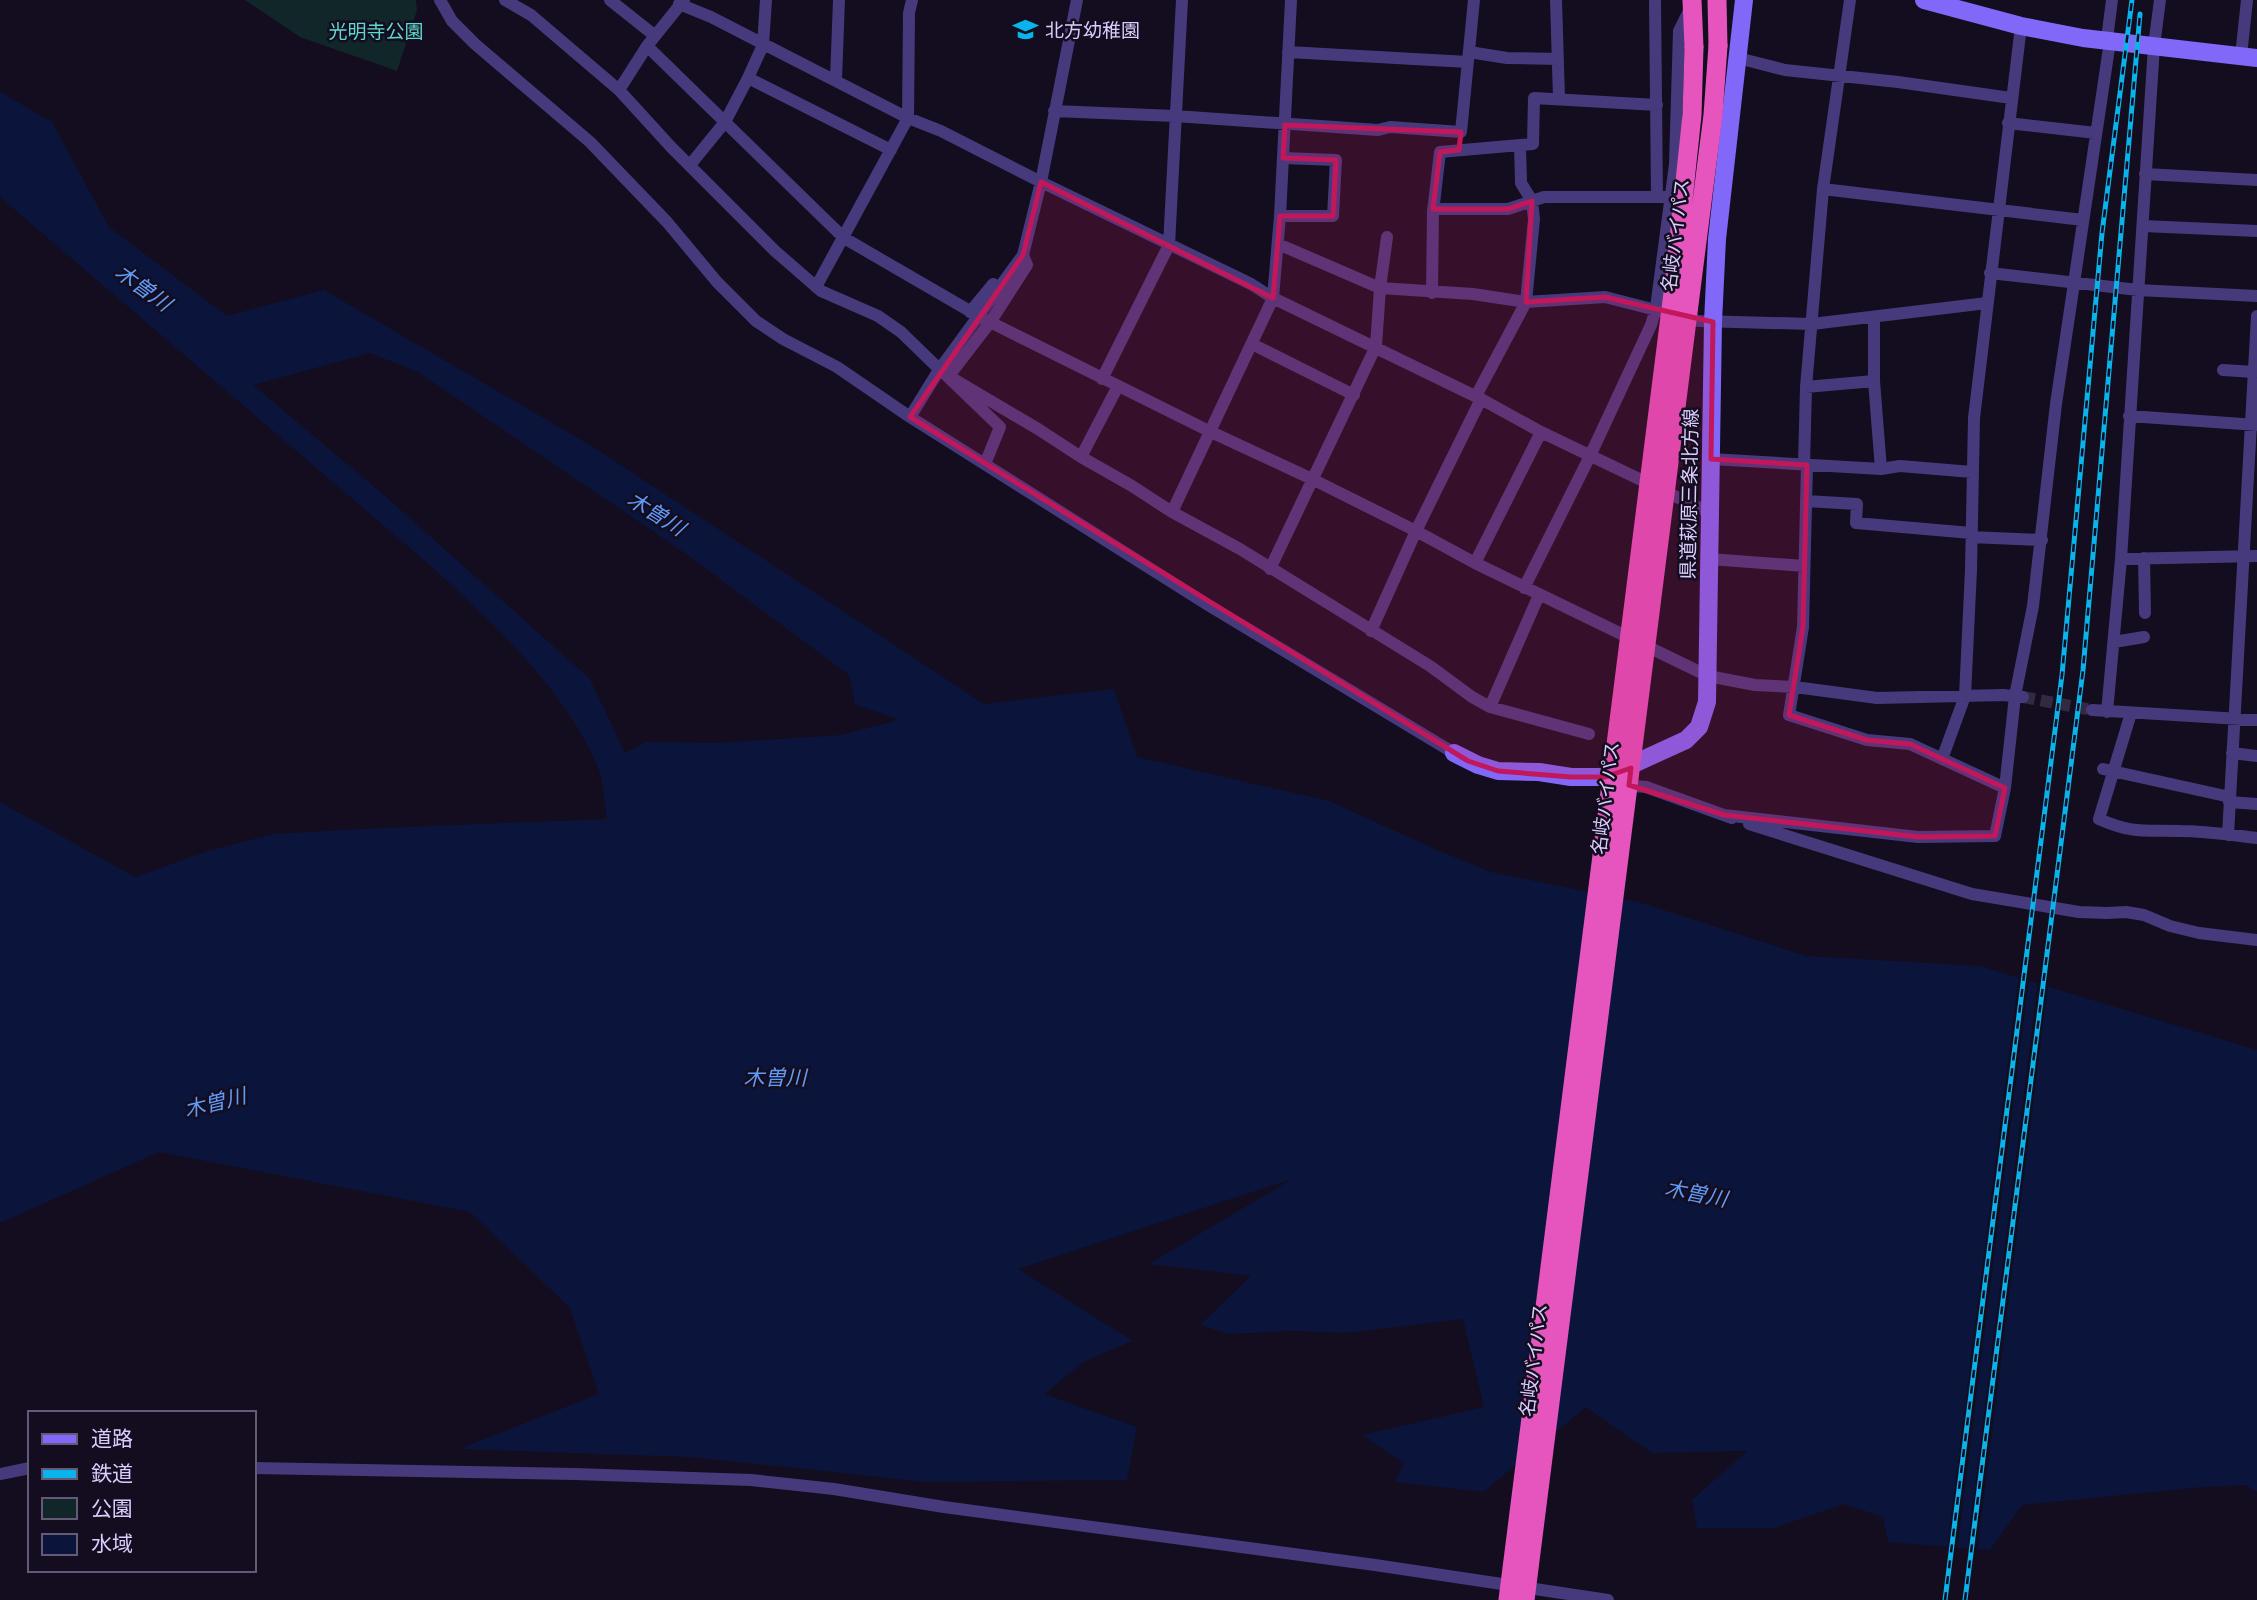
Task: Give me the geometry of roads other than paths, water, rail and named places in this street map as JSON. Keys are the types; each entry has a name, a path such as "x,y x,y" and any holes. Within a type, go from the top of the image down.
{"highway":[{"name":"名岐バイパス","path":"1525,1600 1713,115 1718,46 1717,0"},
{"name":"名岐バイパス","path":"1508,1600 1674,285 1692,115 1692,2"}],"main road":[{"name":"県道萩原三条北方線","path":"1454,753 1498,771 1605,777 1680,743 1699,727 1704,715 1708,676 1713,322 1717,239 1744,0"},
{"path":"1924,0 1948,3 2021,26 2109,42 2249,57"}],"street":[{"path":"440,0 452,21 475,44 590,142 756,321 837,368 1208,605 1454,753"},
{"path":"505,0 531,15 619,90 775,251 816,287 878,316 901,332 1000,427 985,464"},
{"path":"610,0 654,35"},
{"path":"690,165 725,122 748,78 763,45 766,0"},
{"path":"836,80 839,0"},
{"path":"816,287 908,118 909,13 912,0"},
{"path":"910,417 939,370 1023,255 1041,182 1077,0"},
{"path":"1102,379 1169,245 1182,0"},
{"path":"1172,512 1273,298 1291,0"},
{"path":"1459,150 1474,0"},
{"path":"1556,0 1559,98"},
{"path":"1655,0 1657,197"},
{"path":"1850,0 1823,189 1807,387 1803,627 1789,715 1867,740 1909,744 2005,788"},
{"path":"1724,815 1918,837 1995,836 2005,788 2042,540 2056,404 2109,42 2112,0"},
{"path":"2107,712 2120,559 2154,47 2160,0"},
{"path":"2248,0 2249,57"},
{"path":"619,90 654,35 681,2 908,118 941,131 1251,284 1273,298 1478,397 1541,432 1710,513"},
{"path":"1524,587 1651,326 1672,197 1678,128 1679,32 1692,2"},
{"path":"1942,759 1965,696 1974,418 2021,26"},
{"path":"647,46 844,238 980,317 1102,379 1314,480 1475,563 1708,676 1755,685 1795,687 1877,698 2019,696"},
{"path":"1288,52 1558,59"},
{"path":"1738,58 1785,70 2011,98"},
{"path":"748,78 891,150"},
{"path":"1432,293 1433,209 1440,152 1534,144 1534,98 1657,104"},
{"path":"1054,111 1378,130 1390,127 1461,132"},
{"path":"2008,123 2096,133"},
{"path":"1371,631 1478,397 1526,302 1534,219 1532,201 1521,183 1520,146"},
{"path":"1280,216 1333,216 1336,160 1283,158"},
{"path":"2146,174 2257,180"},
{"path":"1823,189 2083,220"},
{"path":"1433,209 1508,209 1544,197 1672,197"},
{"path":"2143,226 2257,231"},
{"path":"1270,569 1376,346 1387,237"},
{"path":"1278,244 1380,288 1473,294 1526,302 1605,297 1699,321 1812,324 1987,303"},
{"path":"980,317 1027,265 1023,255"},
{"path":"943,373 1013,260 1023,255"},
{"path":"1990,273 2138,290 2257,296"},
{"path":"2228,835 2232,753 2251,556 2257,316"},
{"path":"1874,317 1874,381 1881,469"},
{"path":"1252,344 1354,395"},
{"path":"2223,370 2254,372"},
{"path":"943,373 1172,512 1240,549 1430,666 1472,697 1490,707 1589,734"},
{"path":"1807,387 1874,381"},
{"path":"1081,457 1118,386"},
{"path":"2129,416 2254,425"},
{"path":"1475,563 1541,432"},
{"path":"1711,459 1881,469 1900,466 1972,472"},
{"path":"1806,501 1857,504 1856,523 2042,540"},
{"path":"2120,559 2251,556"},
{"path":"2144,558 2145,612"},
{"path":"1709,559 1804,566"},
{"path":"1490,707 1539,594"},
{"path":"2114,642 2144,637"},
{"path":"2092,710 2257,720"},
{"path":"2131,713 2108,770 2099,819 2137,832 2178,831 2257,838"},
{"path":"2232,753 2257,756"},
{"path":"2108,770 2230,800 2257,804"},
{"path":"1605,777 1618,784 1646,787 1884,868 1972,894 2079,912 2126,912 2199,933 2257,940"},
{"path":"0,1474 28,1468"},
{"path":"256,1468 751,1480 834,1489 944,1507 1374,1565 1608,1600"}],"water":[{"name":"木曽川","path":"0,92 52,122 109,227 227,316 324,290 595,448 984,704 1114,689 1137,757 1329,801 1491,872 1642,903 1806,956 1980,966 2257,1050 2257,1492 2246,1485 2203,1487 2022,1505 1990,1550 1888,1542 1883,1517 1844,1504 1774,1528 1697,1528 1692,1500 1747,1451 1652,1453 1586,1407 1483,1492 1395,1482 1404,1463 1362,1435 1484,1407 1463,1319 1345,1333 1292,1331 1229,1334 1200,1325 1251,1276 1149,1264 1292,1179 1018,1269 1133,1341 1085,1361 1044,1394 1137,1427 1127,1480 927,1482 690,1457 459,1449 599,1394 570,1308 470,1212 159,1152 0,1223 0,802 135,877 208,851 273,834 607,819 600,773 584,738 547,684 503,634 432,567 0,197","holes":["370,353 418,372 685,553 849,675 855,704 899,720 841,735 719,743 646,742 625,753 590,679 385,496 253,385"]}],"tunnel":[{"path":"2023,697 2092,710"}],"railway":[{"path":"1945,1600 2062,675 2102,233 2132,0"},
{"path":"1965,1600 2083,670 2140,14"}],"place":[{"name":"北方幼稚園","path":"1025,30"}],"park label":[{"name":"光明寺公園","path":"376,31"}]}
